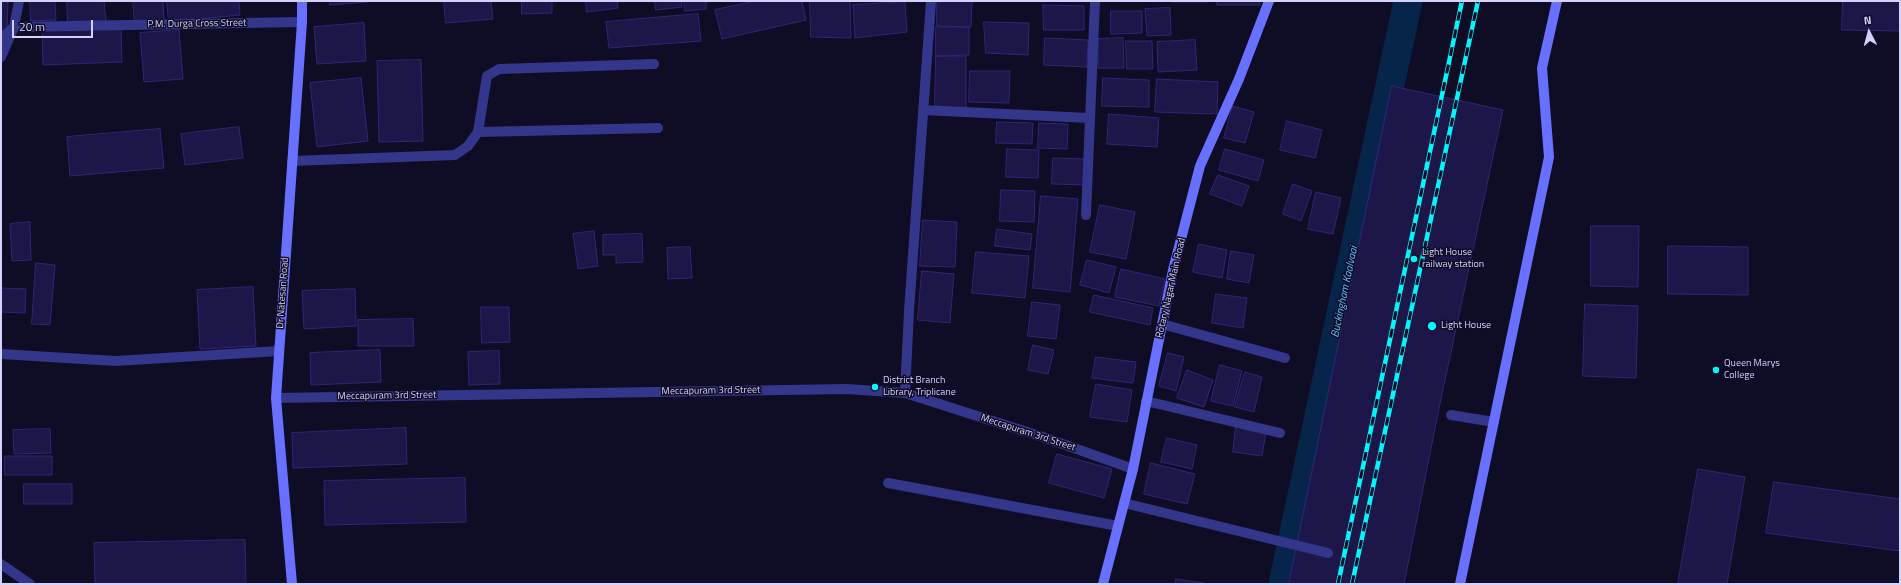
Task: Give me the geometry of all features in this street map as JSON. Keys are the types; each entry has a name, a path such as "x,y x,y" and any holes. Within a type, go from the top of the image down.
{"street":[{"path":"1,57 14,27 19,1"},
{"name":"Dr Natesan Road","path":"292,584 276,398 302,22 302,1"},
{"path":"905,393 909,311 931,1"},
{"path":"1086,215 1095,1"},
{"name":"Rotary Nagar Main Road","path":"1104,584 1133,469 1173,270 1200,166 1239,79 1269,1"},
{"path":"1460,584 1549,157 1542,68 1557,1"},
{"name":"P.M. Durga Cross Street","path":"14,27 302,22"},
{"path":"1,39 14,27"},
{"path":"292,161 455,155 468,146 478,132 487,76 499,69 654,64"},
{"path":"923,110 1089,118"},
{"path":"478,132 658,128"},
{"path":"1162,324 1285,358"},
{"path":"1,354 115,361 279,351"},
{"name":"Meccapuram 3rd Street","path":"276,398 847,389 905,393 1133,469"},
{"path":"1146,401 1280,433"},
{"path":"1451,416 1494,422"},
{"path":"888,483 1118,526"},
{"path":"1124,503 1328,554"},
{"path":"1,564 30,584"}],"building":[{"path":"1,1 8,1 7,31 1,31"},
{"path":"30,1 55,1 56,20 31,21"},
{"path":"67,1 104,1 106,21 68,24"},
{"path":"133,1 163,1 164,21 135,23"},
{"path":"167,1 239,1 240,15 169,22"},
{"path":"330,1 368,1 368,2 330,5"},
{"path":"444,1 491,1 493,19 446,23"},
{"path":"522,1 552,1 552,13 522,14"},
{"path":"586,1 617,1 618,8 587,12"},
{"path":"655,1 681,1 682,7 656,10"},
{"path":"684,1 706,1 706,9 685,11"},
{"path":"756,1 802,1 806,20 722,39 715,10"},
{"path":"810,1 850,1 851,38 811,37"},
{"path":"937,1 972,1 971,27 937,26"},
{"path":"1209,1 1209,2 1172,2"},
{"path":"1217,1 1260,1 1260,5 1217,5"},
{"path":"1843,1 1900,1 1900,31 1842,30"},
{"path":"905,2 907,32 855,38 853,5"},
{"path":"1043,5 1084,6 1084,30 1044,30"},
{"path":"1170,8 1171,35 1147,36 1145,9"},
{"path":"1111,11 1142,11 1142,33 1111,34"},
{"path":"698,14 701,41 609,48 606,22"},
{"path":"984,22 1029,23 1028,55 986,53"},
{"path":"364,23 366,61 317,64 314,27"},
{"path":"121,27 122,62 43,65 42,29"},
{"path":"936,27 969,27 969,55 936,56"},
{"path":"179,30 183,79 144,82 140,33"},
{"path":"1045,38 1088,40 1087,67 1044,65"},
{"path":"1123,38 1124,68 1098,68 1098,39"},
{"path":"1195,40 1197,70 1158,72 1157,42"},
{"path":"1126,41 1152,41 1153,69 1127,69"},
{"path":"936,56 966,56 966,110 935,110"},
{"path":"421,60 423,141 379,142 377,61"},
{"path":"970,71 1010,71 1009,103 969,102"},
{"path":"361,78 368,141 317,147 310,83"},
{"path":"1103,78 1149,80 1149,107 1102,106"},
{"path":"1157,79 1218,82 1217,114 1155,112"},
{"name":"Light House railway station","path":"1392,86 1503,110 1439,408 1404,584 1289,584"},
{"path":"1233,106 1254,112 1245,143 1224,138"},
{"path":"1109,114 1159,118 1157,147 1107,144"},
{"path":"1287,121 1322,130 1315,158 1280,150"},
{"path":"997,122 1033,123 1032,144 996,143"},
{"path":"1039,123 1068,124 1067,149 1038,148"},
{"path":"239,127 243,158 185,165 181,134"},
{"path":"160,129 164,168 70,176 67,137"},
{"path":"1007,149 1039,150 1038,178 1006,177"},
{"path":"1225,149 1264,160 1258,181 1219,170"},
{"path":"1053,158 1086,159 1085,185 1052,184"},
{"path":"1218,175 1249,186 1242,206 1210,194"},
{"path":"1293,184 1312,191 1301,221 1283,214"},
{"path":"1001,190 1035,191 1034,222 1000,221"},
{"path":"1316,192 1341,198 1333,234 1308,229"},
{"path":"1041,196 1078,199 1070,292 1033,288"},
{"path":"1100,205 1135,212 1126,259 1090,252"},
{"path":"923,220 957,222 955,267 920,266"},
{"path":"30,222 31,260 12,261 10,224"},
{"path":"1591,226 1639,226 1638,287 1591,286"},
{"path":"997,229 1032,234 1030,250 995,246"},
{"path":"594,231 598,266 578,269 573,234"},
{"path":"642,234 643,262 616,263 616,255 603,255 603,235"},
{"path":"1199,244 1227,250 1222,278 1193,272"},
{"path":"1668,246 1748,247 1748,295 1668,294"},
{"path":"690,247 692,278 668,279 667,248"},
{"path":"1231,251 1254,255 1249,283 1227,279"},
{"path":"976,252 1029,256 1025,298 972,293"},
{"path":"1087,260 1116,267 1109,293 1080,285"},
{"path":"36,263 55,265 50,325 32,324"},
{"path":"1121,269 1165,279 1159,306 1115,297"},
{"path":"922,271 954,274 950,323 918,320"},
{"path":"253,287 256,346 200,349 197,290"},
{"path":"1,288 26,289 25,313 1,312"},
{"path":"355,289 356,326 304,329 302,291"},
{"path":"1216,294 1247,298 1243,328 1212,323"},
{"path":"1094,295 1153,308 1150,325 1090,312"},
{"path":"1032,302 1060,305 1056,339 1028,336"},
{"path":"1585,304 1638,306 1636,378 1583,376"},
{"path":"481,307 509,307 510,342 482,343"},
{"path":"413,319 414,346 358,346 358,320"},
{"path":"1033,345 1054,350 1048,374 1028,370"},
{"path":"380,350 381,382 311,385 310,353"},
{"path":"499,351 500,384 469,385 468,352"},
{"path":"1168,353 1184,357 1176,391 1159,386"},
{"path":"1096,357 1136,362 1133,383 1092,378"},
{"path":"1220,365 1242,371 1233,406 1211,401"},
{"path":"1187,370 1213,380 1204,407 1177,398"},
{"path":"1245,372 1262,377 1254,412 1235,407"},
{"path":"1096,384 1132,390 1127,422 1090,417"},
{"path":"1236,427 1266,431 1262,456 1233,452"},
{"path":"406,428 407,464 293,468 292,433"},
{"path":"50,429 51,453 14,454 13,430"},
{"path":"1167,438 1197,445 1192,469 1161,462"},
{"path":"1057,454 1112,469 1104,498 1049,483"},
{"path":"5,456 52,456 52,475 5,475"},
{"path":"1151,463 1195,474 1187,504 1144,494"},
{"path":"1698,469 1745,477 1727,584 1678,584"},
{"path":"465,478 466,522 325,525 324,481"},
{"path":"1774,482 1900,499 1900,551 1766,533"},
{"path":"24,484 72,484 72,504 24,504"},
{"path":"245,540 246,584 95,584 94,543"},
{"path":"1176,579 1204,583 1204,584 1176,584"}],"waterway":[{"name":"Buckingham Kaalvaai","path":"1283,584 1408,1"}],"railway":[{"path":"1338,584 1462,1"},
{"path":"1352,584 1478,1"}],"place":[{"name":"Light House railway station","path":"1414,259"},
{"name":"Light House","path":"1432,326"},
{"name":"Queen Marys College","path":"1716,370"},
{"name":"District Branch Library, Triplicane","path":"875,387"}]}
